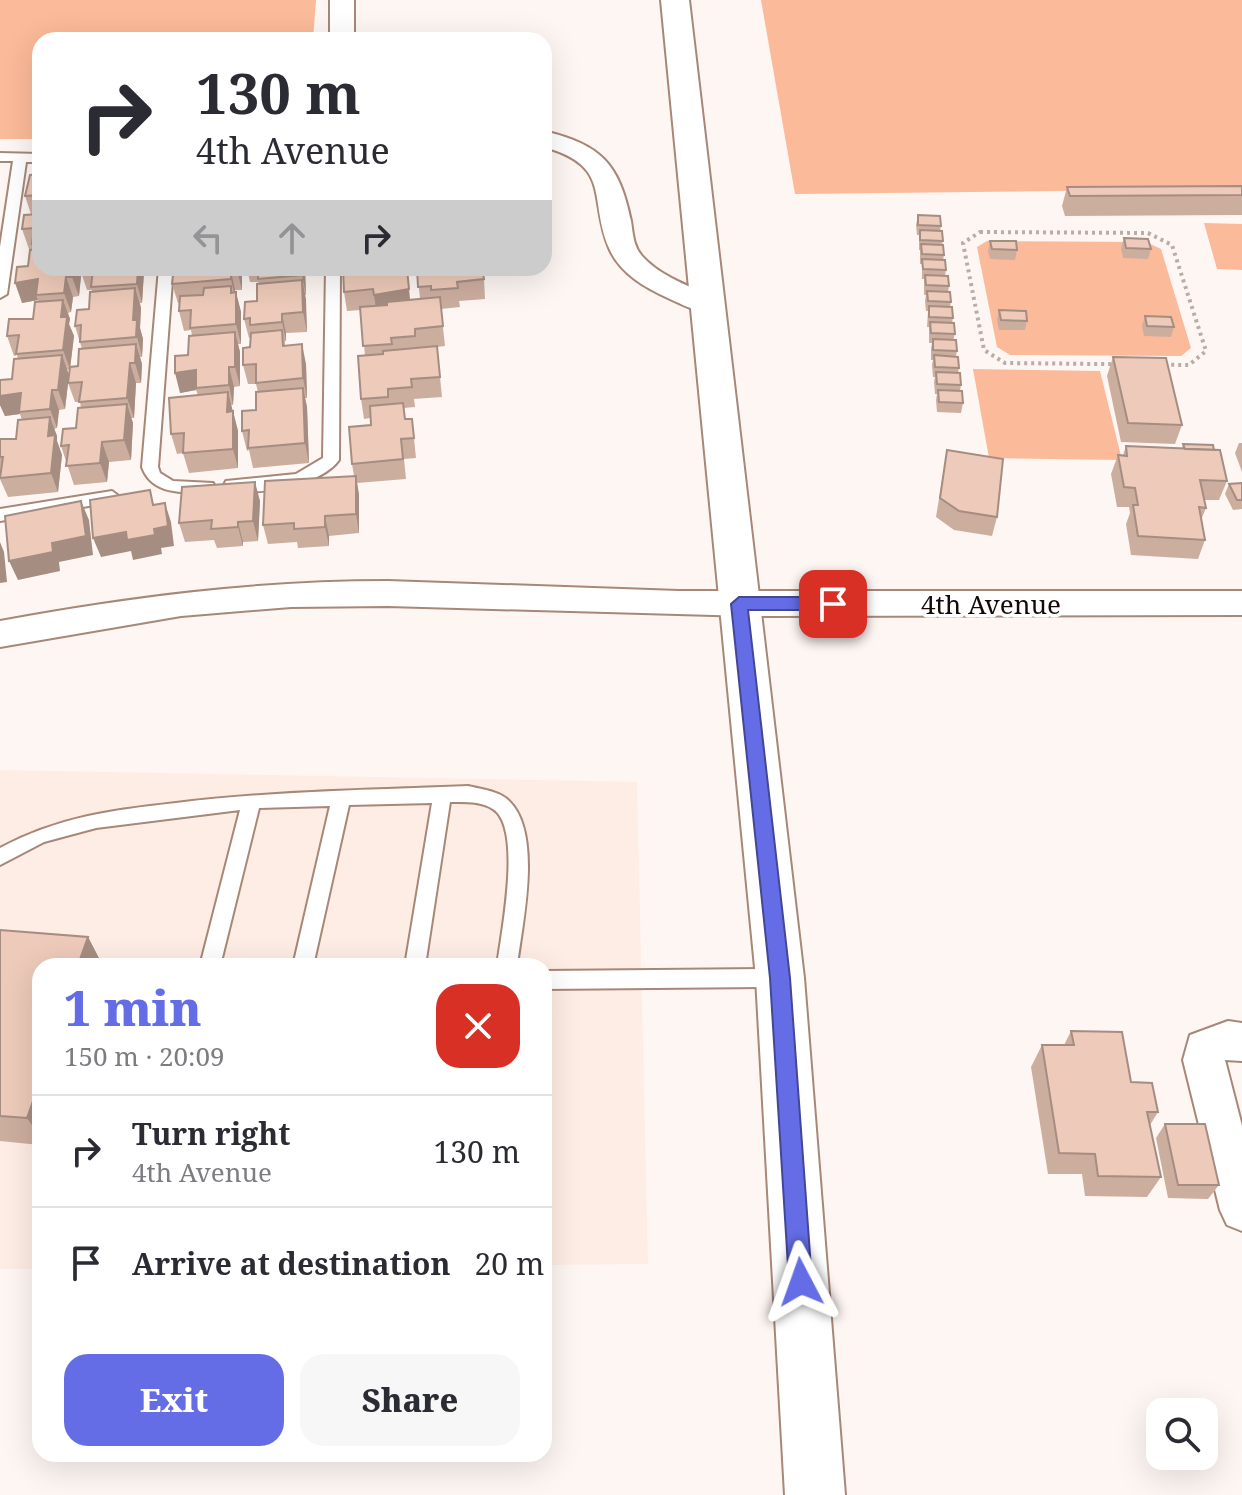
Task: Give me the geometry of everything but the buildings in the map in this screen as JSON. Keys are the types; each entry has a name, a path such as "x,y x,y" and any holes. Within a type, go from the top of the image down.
{"main road":[{"path":"675,0 780,978 815,1495"}],"street":[{"path":"342,0 342,32"},
{"path":"552,142 584,152 604,172 625,252 637,265 667,286 707,304"},
{"name":"4th Avenue","path":"0,634 109,614 290,595 417,594 739,604 1242,603"},
{"path":"1242,1042 1216,1043 1205,1048 1204,1060 1242,1210"}],"lane":[{"path":"0,157 32,158"},
{"path":"0,294 20,158"},
{"path":"165,276 150,467 153,476 170,486"},
{"path":"0,515 170,486 183,488 288,481 309,476 331,460 333,276"},
{"path":"0,857 39,836 96,820 252,801 468,794 501,804 515,821 519,854 508,958"},
{"path":"416,958 442,795"},
{"path":"305,958 341,798"},
{"path":"212,958 252,801"},
{"path":"552,980 780,978"}],"path":[{"path":"980,232 1148,233 1172,245 1206,351 1189,365 1005,363 984,350 963,243 980,232"}],"shaded area":[{"path":"0,0 316,0 314,32 32,32 32,139 0,139"},
{"path":"761,0 1242,0 1242,189 795,194"},
{"path":"1204,223 1242,224 1242,270 1217,269"},
{"path":"987,241 1146,242 1161,249 1191,348 1181,356 1010,355 997,347 977,247"},
{"path":"973,369 1100,371 1122,460 989,458"},
{"path":"0,770 637,782 648,1264 552,1265 552,958 32,958 32,1269 0,1269"}],"route":[{"path":"801,1282 780,978 739,604 833,604"}]}
